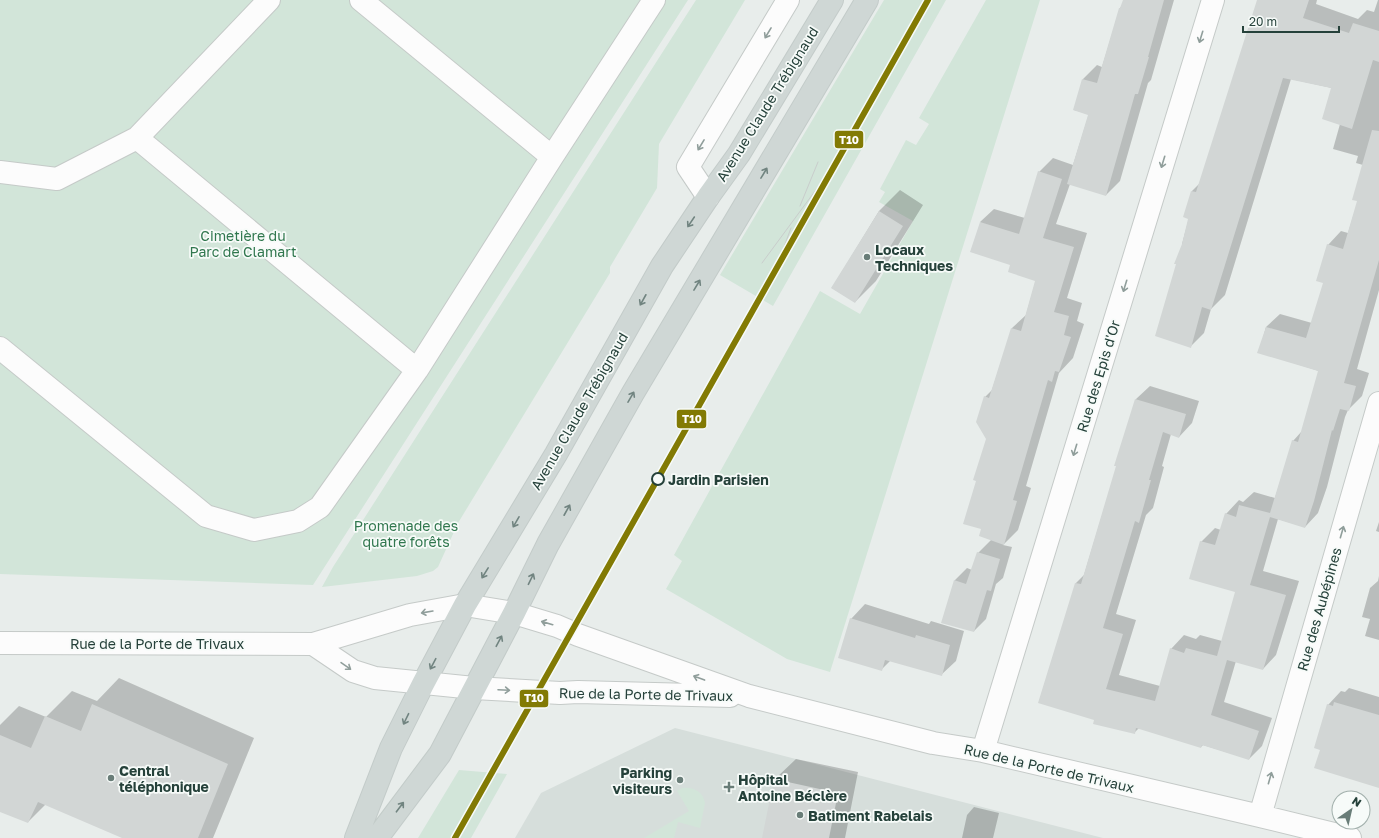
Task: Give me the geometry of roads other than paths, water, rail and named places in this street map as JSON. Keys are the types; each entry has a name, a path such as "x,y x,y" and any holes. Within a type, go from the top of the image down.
{"main road":[{"name":"Avenue Claude Trébignaud","path":"356,838 391,748 465,605 556,454 662,266 739,154 832,0"},
{"path":"376,838 440,754 514,613 548,544 633,393 867,0"}],"street":[{"path":"0,172 57,179 137,138 269,0"},
{"path":"361,0 552,156"},
{"path":"0,348 206,516 254,530 298,521 320,507 417,370 552,156 654,0"},
{"path":"708,197 688,167 788,0"},
{"name":"Rue des Epis d'Or","path":"983,751 1213,0"},
{"path":"137,138 417,370"},
{"name":"Rue des Aubépines","path":"1260,816 1379,403"},
{"name":"Rue de la Porte de Trivaux","path":"0,643 314,644 410,615 465,605 514,613 557,626 578,635 749,696 933,743 983,751 1350,838"},
{"name":"Rue de la Porte de Trivaux","path":"314,644 353,671 375,678 423,684 560,693 578,692 749,696"}],"tram line":[{"path":"800,206 818,162"},
{"path":"762,263 832,168"},
{"path":"775,271 791,228"}],"place":[{"name":"Locaux Techniques","path":"867,257"},
{"name":"Jardin Parisien","path":"658,479"},
{"name":"Central téléphonique","path":"111,778"},
{"name":"Parking visiteurs","path":"680,780"},
{"name":"Hôpital Antoine Béclère","path":"729,787"},
{"name":"Batiment Rabelais","path":"800,815"}],"park label":[{"name":"Cimetière du Parc de Clamart","path":"243,244"},
{"name":"Promenade des quatre forêts","path":"406,534"}]}
